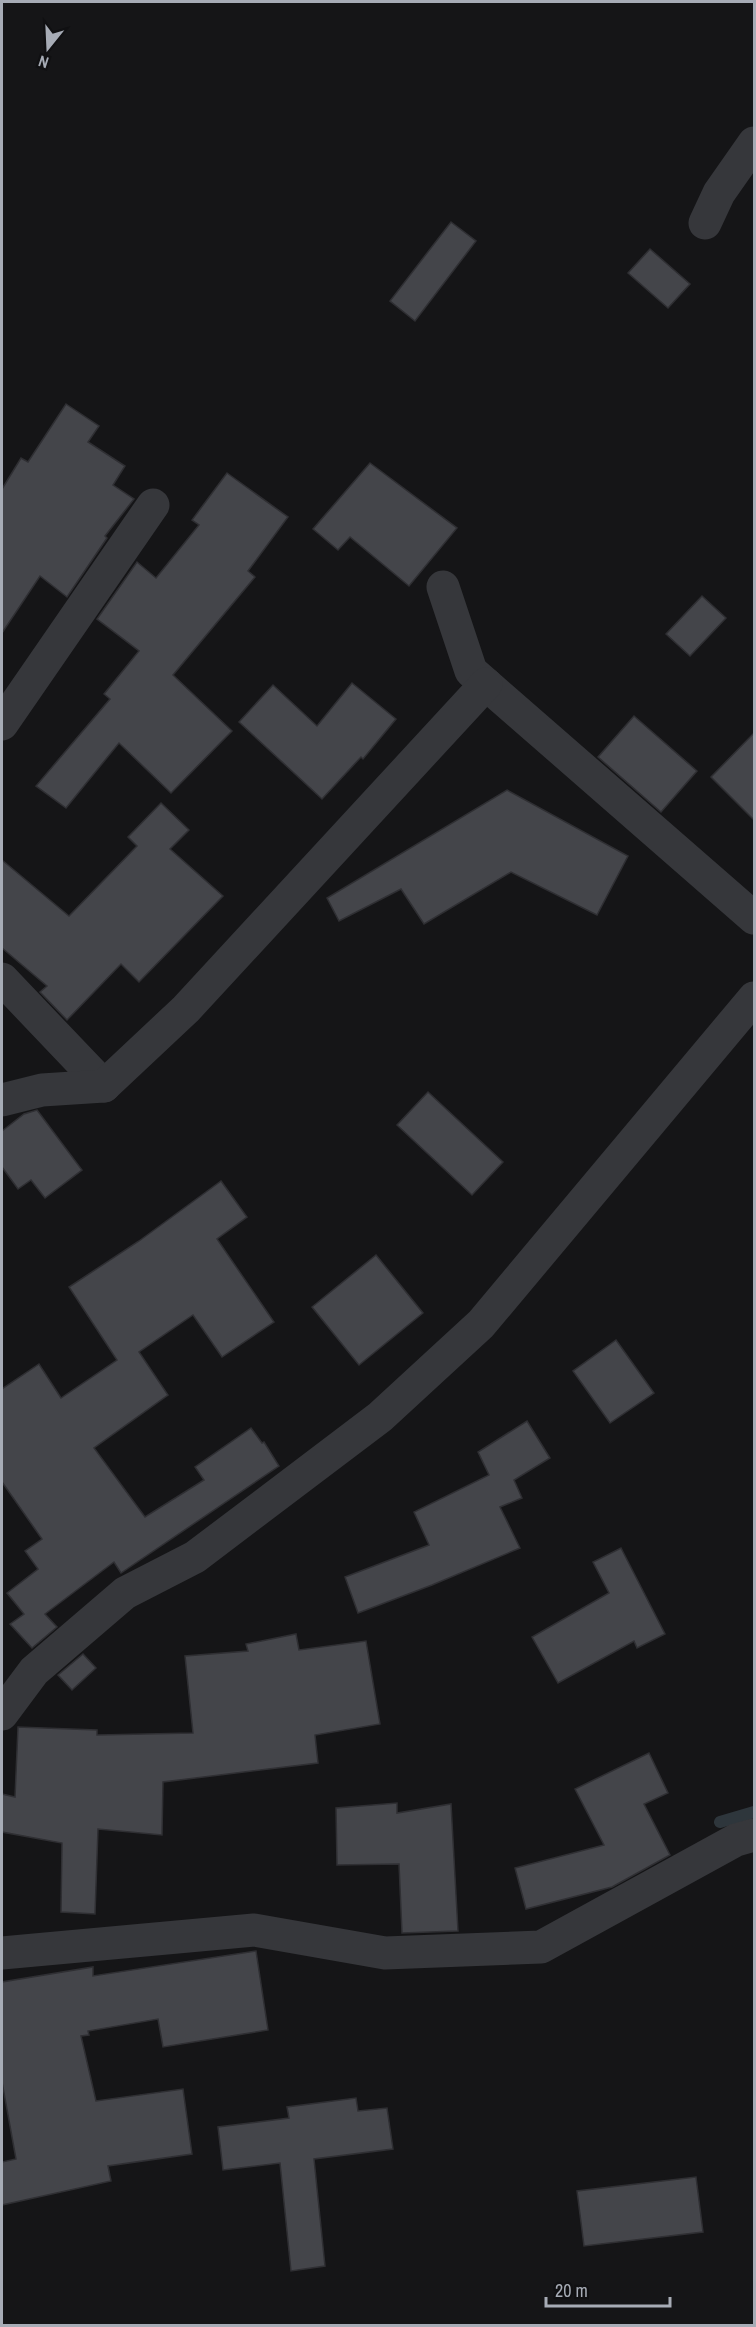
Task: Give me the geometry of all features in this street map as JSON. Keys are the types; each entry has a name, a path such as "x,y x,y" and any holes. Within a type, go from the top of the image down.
{"street":[{"path":"705,223 719,193 754,143"},
{"path":"2,724 153,505"},
{"path":"443,587 471,671 754,918"},
{"path":"2,1101 42,1090 104,1086 186,1009 486,684"},
{"path":"2,979 104,1086"},
{"path":"2,1714 34,1671 124,1593 195,1557 380,1417 481,1324 754,998"},
{"path":"2,1953 254,1930 385,1953 541,1947 736,1840 754,1835"}],"building":[{"path":"451,222 476,241 415,321 390,301"},
{"path":"650,249 690,284 668,308 628,273"},
{"path":"66,404 99,426 88,442 125,466 113,485 134,499 105,536 107,538 67,597 40,576 2,633 2,489 21,458 28,462"},
{"path":"370,463 457,528 409,586 350,537 338,550 313,529"},
{"path":"227,473 288,517 248,571 255,577 173,675 232,731 171,793 119,743 66,808 36,786 110,699 104,694 139,651 97,619 137,562 156,578 199,525 192,520"},
{"path":"702,596 726,618 690,656 666,634"},
{"path":"352,683 396,719 363,759 361,757 322,799 239,722 273,685 317,726"},
{"path":"634,716 697,771 661,812 598,757"},
{"path":"754,733 754,820 711,777"},
{"path":"507,790 628,856 597,915 511,872 424,924 401,889 339,921 327,898"},
{"path":"161,803 189,830 170,849 223,896 139,982 121,964 67,1020 40,992 47,986 2,948 2,860 69,916 137,846 128,837"},
{"path":"428,1092 503,1162 472,1195 397,1125"},
{"path":"37,1110 82,1170 45,1198 31,1180 18,1189 2,1167 2,1131 24,1114"},
{"path":"221,1181 247,1217 217,1239 274,1322 222,1357 193,1315 139,1352 168,1395 94,1448 145,1517 204,1480 195,1467 251,1428 262,1443 264,1442 279,1466 121,1573 114,1562 45,1614 57,1627 32,1648 10,1624 24,1614 7,1593 38,1569 25,1551 42,1539 2,1482 2,1389 39,1364 61,1398 117,1360 69,1287 139,1241"},
{"path":"376,1255 423,1313 359,1365 312,1307"},
{"path":"616,1340 654,1393 610,1423 573,1371"},
{"path":"527,1421 550,1458 514,1480 522,1498 500,1507 520,1548 358,1613 345,1577 429,1545 414,1512 489,1475 478,1452"},
{"path":"621,1548 665,1634 637,1648 634,1641 558,1683 532,1637 609,1593 593,1562"},
{"path":"296,1634 299,1650 366,1641 380,1724 315,1735 318,1763 163,1782 162,1835 98,1829 95,1914 61,1912 62,1843 2,1832 2,1794 15,1797 18,1727 97,1730 97,1735 193,1733 185,1656 248,1651 246,1644"},
{"path":"83,1654 96,1668 72,1690 58,1675"},
{"path":"649,1753 668,1793 644,1804 670,1855 612,1887 526,1909 515,1868 604,1845 575,1789"},
{"path":"397,1803 397,1813 451,1804 458,1931 402,1933 399,1864 337,1865 336,1808"},
{"path":"256,1951 268,2030 163,2047 158,2019 88,2031 89,2035 81,2036 96,2101 183,2089 192,2154 108,2166 111,2181 2,2205 2,2162 16,2159 2,2082 2,1982 93,1967 93,1976"},
{"path":"356,2098 358,2111 387,2108 393,2149 314,2159 325,2266 291,2271 280,2163 223,2170 218,2127 289,2118 287,2107"},
{"path":"696,2177 703,2232 584,2246 577,2191"}],"waterway":[{"path":"720,1822 754,1812"}]}
